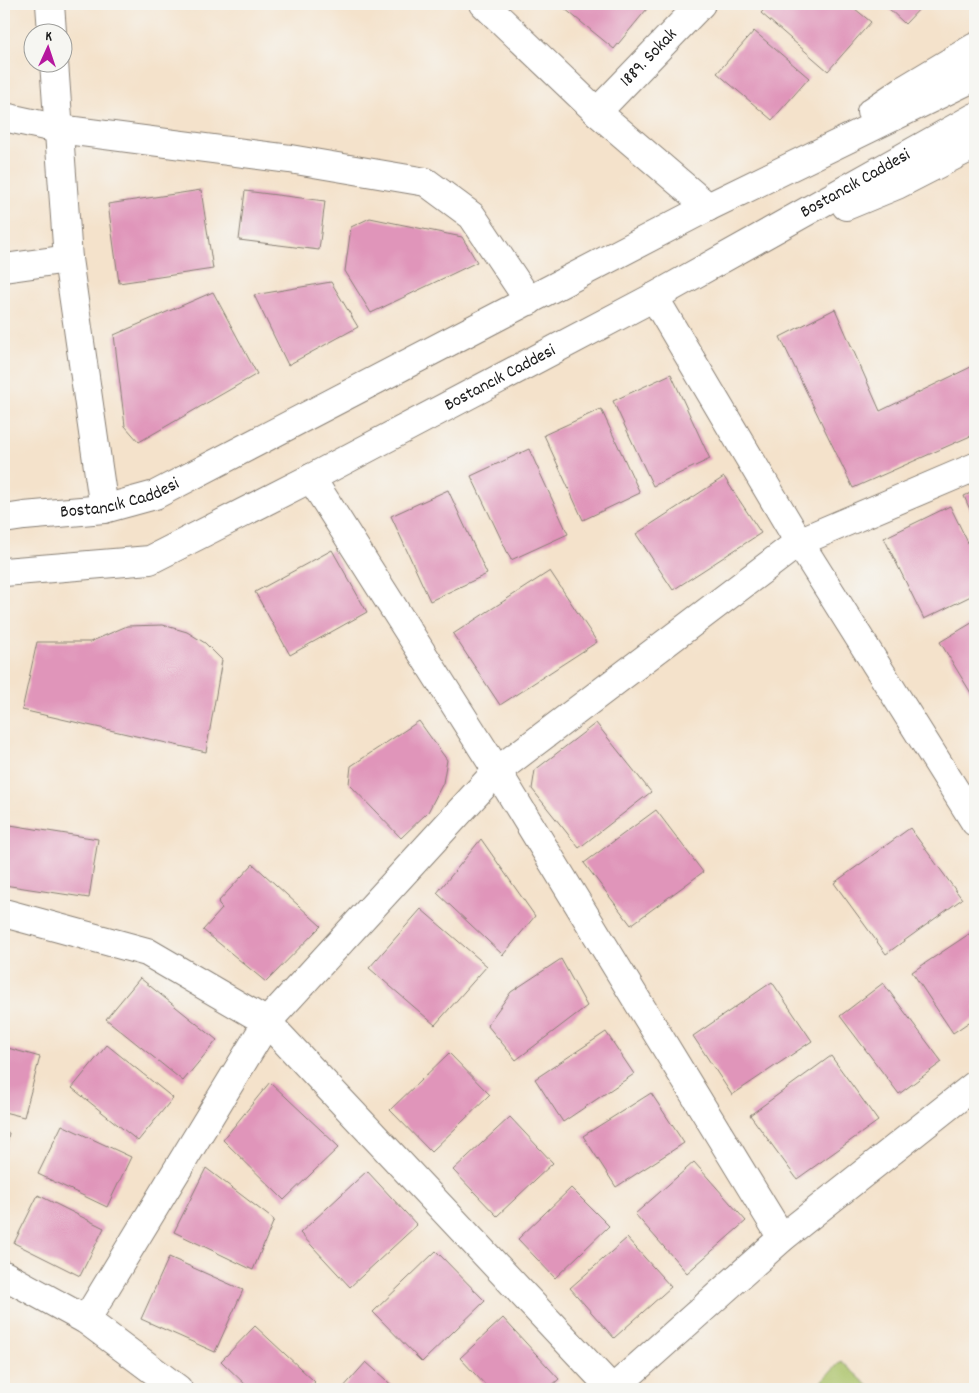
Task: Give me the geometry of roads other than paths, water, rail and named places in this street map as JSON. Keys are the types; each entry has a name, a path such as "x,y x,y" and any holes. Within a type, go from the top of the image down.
{"street":[{"path":"50,4 51,22"},
{"path":"484,4 598,112 708,207"},
{"name":"1889. Sokak","path":"598,112 701,4"},
{"path":"792,166 905,89 975,47"},
{"path":"55,72 68,259 104,509"},
{"name":"Bostancık Caddesi","path":"4,520 24,516 104,509 155,495 708,207 975,77"},
{"name":"Bostancık Caddesi","path":"4,572 150,560 311,478 654,297 975,117"},
{"path":"4,118 59,129 290,159 426,182 472,216 529,301"},
{"path":"738,250 898,184 975,147"},
{"path":"4,268 68,259"},
{"path":"654,297 799,542 975,822"},
{"path":"86,1320 267,1022 497,771 799,542 975,467"},
{"path":"311,478 497,771 782,1238"},
{"path":"4,913 147,952 267,1022 612,1389 782,1238 975,1085"},
{"path":"4,1275 86,1320 178,1389"}]}
